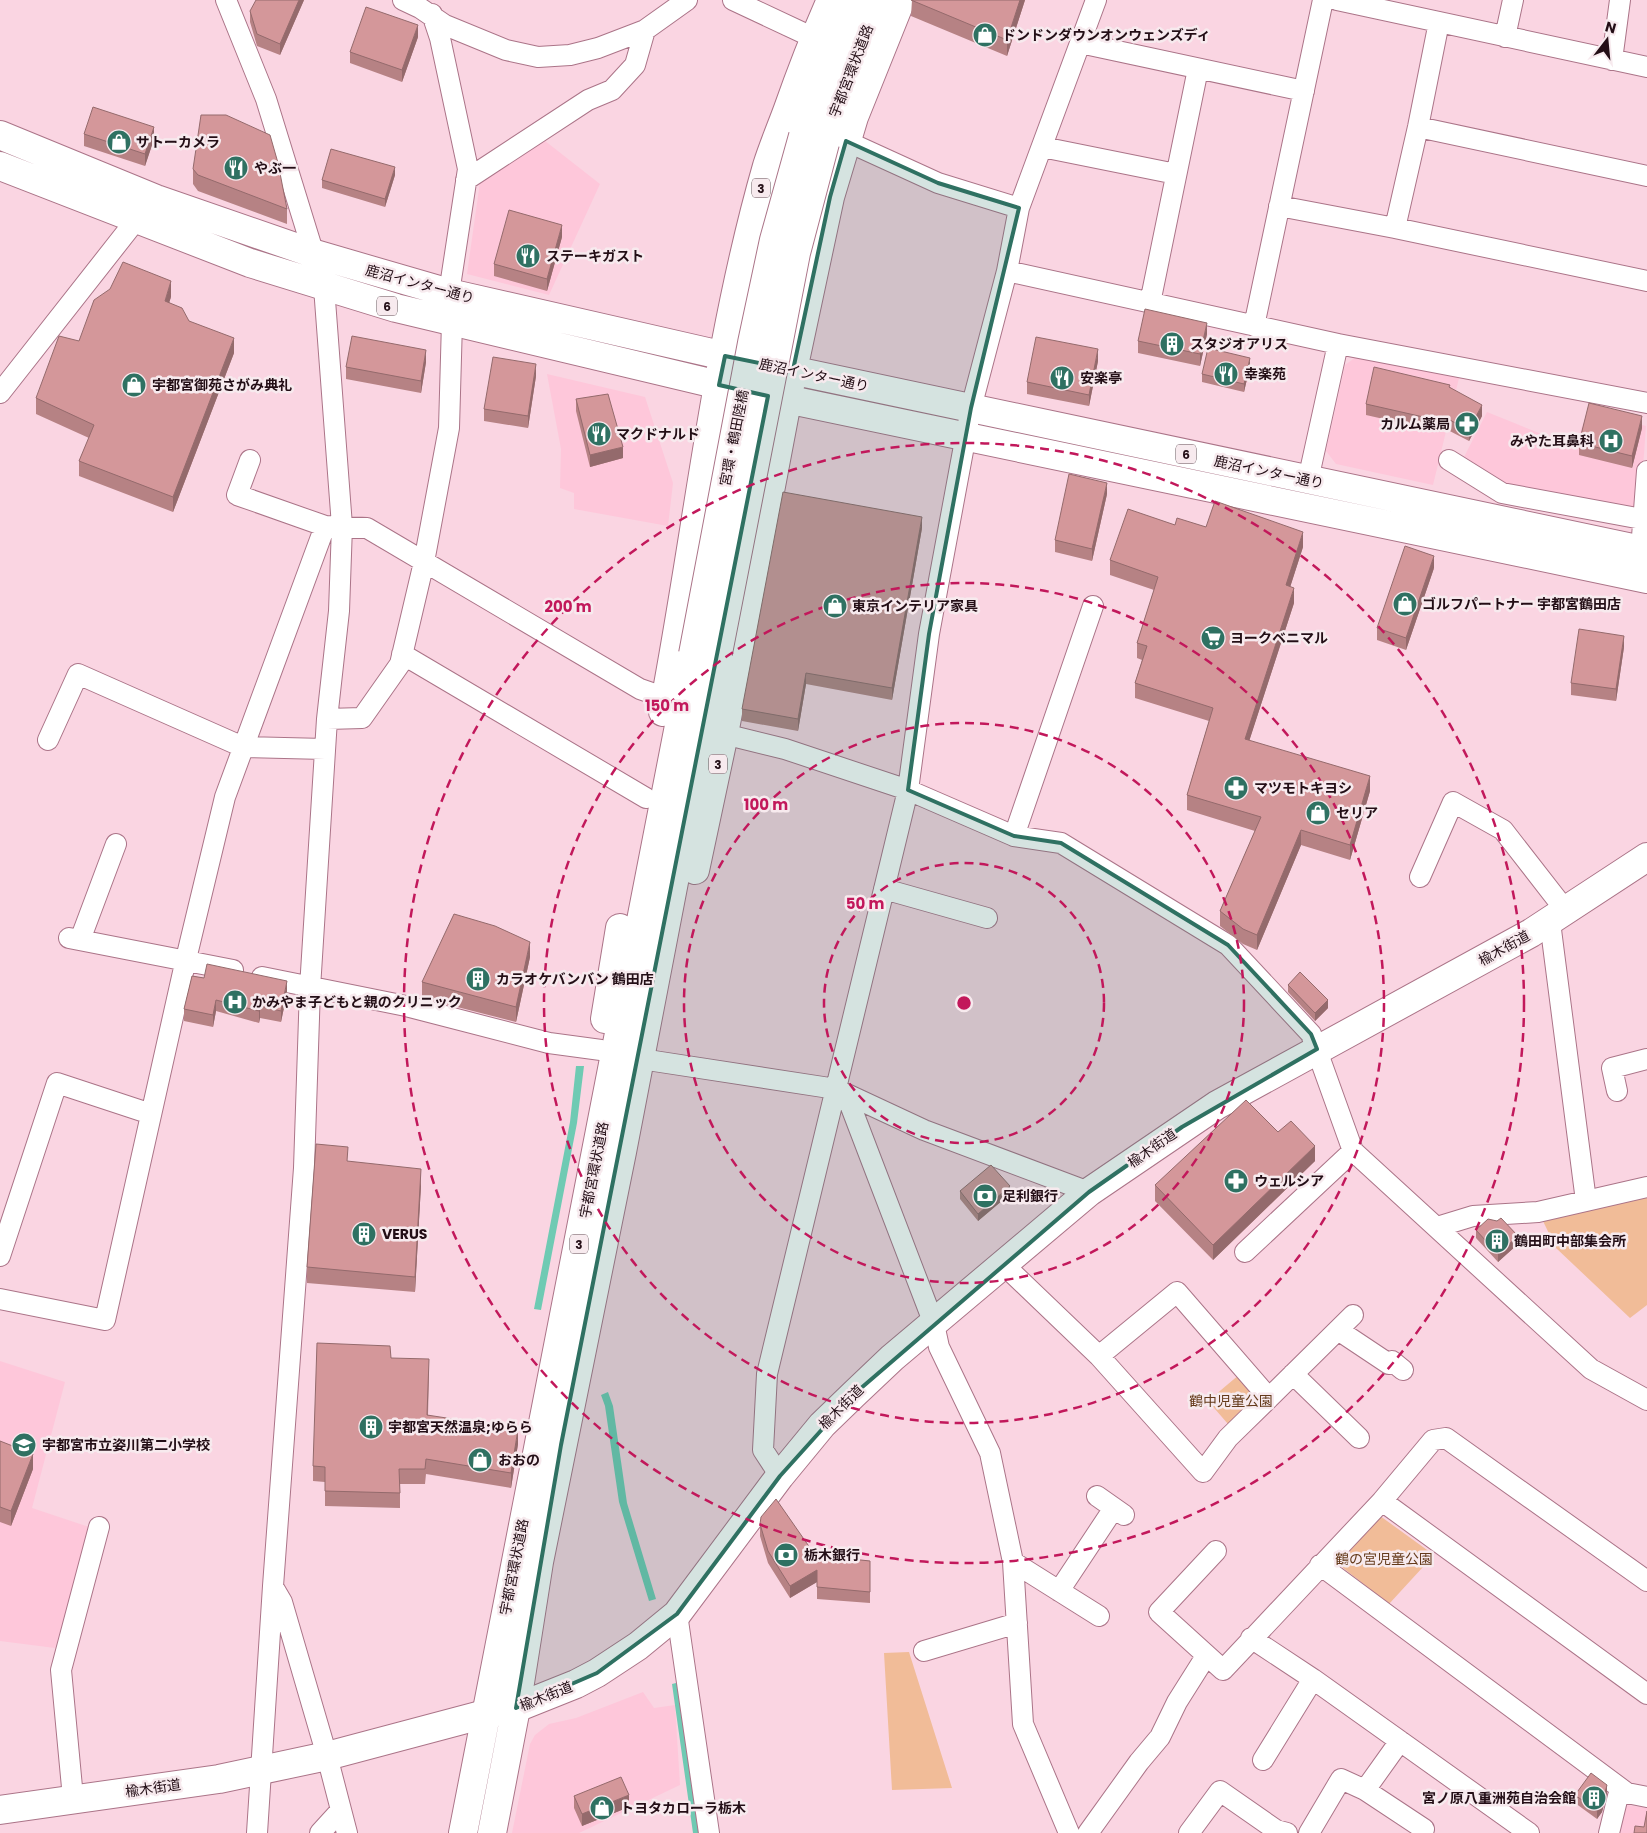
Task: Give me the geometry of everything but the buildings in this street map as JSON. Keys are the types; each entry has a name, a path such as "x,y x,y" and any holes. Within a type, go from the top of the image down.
{"main road":[{"name":"3","path":"603,1125 602,1050 610,977 666,698 738,284 768,164 814,38 831,0"},
{"name":"宇都宮環状道路","path":"825,140 855,0"},
{"name":"宇都宮環状道路","path":"825,140 879,0"},
{"name":"3","path":"622,1152 654,1061 724,734 793,370 830,197 825,140 901,0"},
{"name":"鹿沼インター通り","path":"0,135 156,199 315,254 449,293 725,356 1644,550"},
{"name":"宮環・鶴田陸橋","path":"706,654 794,262 825,140"},
{"name":"鹿沼インター通り","path":"0,166 250,263 324,287 452,322 788,400 1647,579"},
{"name":"宇都宮環状道路","path":"463,1833 485,1714 603,1125 706,654"},
{"name":"宇都宮環状道路","path":"492,1833 516,1708 541,1552 622,1152 706,654"},
{"name":"楡木街道","path":"0,1810 73,1798 210,1781 328,1756 485,1714 516,1708 576,1684 597,1673 638,1646 677,1614 780,1476 822,1425 892,1358 1089,1192 1182,1127 1317,1049 1558,916 1647,857"}],"street":[{"path":"226,0 266,99 324,287 339,611 327,719 310,988 304,1168 272,1586 257,1833"},
{"path":"403,0 431,8 445,25 506,50 538,57 570,55 598,48 645,30 687,0"},
{"path":"780,1476 763,1450 767,1374 841,1091 884,889 908,790 929,634 971,408 1007,271 1019,208 1096,0"},
{"path":"1254,326 1323,0"},
{"path":"1336,0 1647,67"},
{"path":"1505,37 1513,0"},
{"path":"1612,60 1620,0"},
{"path":"736,1 814,38"},
{"path":"431,8 440,38 468,169 449,293"},
{"path":"1395,228 1439,22"},
{"path":"466,180 588,100 612,90 635,65 645,30"},
{"path":"1080,43 1304,91"},
{"path":"1150,303 1198,69"},
{"path":"1418,127 1647,176"},
{"path":"825,140 938,183 1019,208"},
{"path":"1042,147 1176,174"},
{"path":"1279,206 1395,228 1647,281"},
{"path":"0,393 136,220"},
{"path":"1007,271 1338,344 1647,403"},
{"path":"327,719 362,718 400,664 424,562 449,428 452,322"},
{"path":"1308,480 1338,344"},
{"path":"250,460 237,495 334,526 367,528 640,689 666,698"},
{"path":"1449,460 1502,493 1646,520"},
{"path":"1644,550 1647,471"},
{"path":"0,1299 105,1320 186,959 225,797 243,747 334,526"},
{"path":"1014,836 1093,606"},
{"path":"402,654 646,798"},
{"path":"48,740 78,674 243,747 325,749"},
{"path":"724,734 785,749 908,790 1014,836 1061,843 1228,946 1311,1034 1333,1101 1353,1151 1591,1370 1647,1400"},
{"path":"1420,877 1453,802 1503,830 1558,916 1586,1201"},
{"path":"116,844 75,938 186,959 310,988 406,1006 549,1043 602,1050"},
{"path":"884,889 987,918"},
{"path":"1617,1091 1612,1068 1647,1059"},
{"path":"654,1061 841,1091 924,1130 1089,1192"},
{"path":"1,1246 57,1083 151,1114"},
{"path":"841,1091 934,1324 939,1347 990,1453 1013,1562 1023,1724 1069,1833"},
{"path":"1245,1252 1353,1151"},
{"path":"1437,1227 1473,1216 1538,1212 1647,1187"},
{"path":"1004,1265 1098,1356 1203,1472 1228,1438 1353,1315"},
{"path":"1098,1356 1177,1292 1269,1398"},
{"path":"1338,1330 1389,1364 1392,1361 1403,1370"},
{"path":"1293,1374 1359,1438"},
{"path":"1216,1551 1159,1612 1222,1670 1250,1638 1382,1501 1433,1440 1446,1438 1647,1581"},
{"path":"1059,1591 1119,1512 1097,1496"},
{"path":"1382,1501 1647,1694"},
{"path":"73,1798 61,1670 99,1527"},
{"path":"1013,1562 1099,1616"},
{"path":"1320,1565 1627,1793 1647,1797"},
{"path":"272,1586 282,1602 328,1756 347,1833"},
{"path":"677,1614 709,1833"},
{"path":"924,1651 1017,1624"},
{"path":"1250,1638 1313,1679 1528,1833"},
{"path":"1088,1833 1139,1762 1160,1737 1177,1702 1206,1656"},
{"path":"1263,1760 1313,1679"},
{"path":"1365,1790 1400,1741"},
{"path":"1309,1833 1341,1779 1365,1790 1424,1829"},
{"path":"1189,1833 1220,1791 1276,1830 1287,1833"},
{"path":"1609,1833 1618,1796 1627,1793"},
{"path":"320,1833 341,1810"}],"highlighted area":[{"path":"846,141 938,183 1019,208 971,408 929,634 908,790 1014,836 1061,843 1228,945 1311,1034 1317,1049 1182,1127 1089,1192 853,1395 780,1476 677,1614 597,1673 516,1708 561,1445 768,396 719,385 725,356 793,370 830,197"}],"shaded area":[{"path":"540,137 600,184 549,295 467,274 481,175"},
{"path":"1356,357 1459,378 1433,485 1336,464 1326,451 1345,365"},
{"name":"マクドナルド","path":"547,374 645,397 673,483 668,526 574,509 574,493 560,488 561,449"},
{"path":"1588,411 1646,426 1640,510 1504,485 1463,459 1487,412 1574,447"},
{"path":"576,1066 584,1066 577,1123 541,1310 534,1309 570,1122"},
{"name":"宇都宮市立姿川第二小学校","path":"0,1361 65,1382 32,1508 92,1528 55,1648 0,1641"},
{"path":"608,1392 613,1406 627,1503 656,1599 649,1601 619,1502 605,1406 601,1395"},
{"path":"680,1682 702,1833 693,1833 672,1684"},
{"path":"643,1692 654,1708 675,1705 680,1785 579,1833 512,1833 530,1744 535,1735 549,1724 576,1718"},
{"path":"1626,1805 1647,1808 1647,1833 1620,1833"}],"green space":[{"path":"1647,1191 1647,1305 1630,1318 1556,1248 1542,1219"},
{"name":"鶴中児童公園","path":"1240,1374 1254,1390 1255,1399 1228,1424 1208,1401"},
{"name":"鶴の宮児童公園","path":"1376,1513 1434,1555 1389,1604 1333,1560"},
{"path":"909,1652 952,1788 892,1790 884,1653"}],"place":[{"name":"ドンドンダウンオンウェンズディ","path":"985,35"},
{"name":"サトーカメラ","path":"119,142"},
{"name":"やぶ一","path":"236,168"},
{"name":"ステーキガスト","path":"528,256"},
{"name":"スタジオアリス","path":"1172,344"},
{"name":"幸楽苑","path":"1226,374"},
{"name":"安楽亭","path":"1062,378"},
{"name":"宇都宮御苑さがみ典礼","path":"134,385"},
{"name":"カルム薬局","path":"1467,424"},
{"name":"マクドナルド","path":"599,434"},
{"name":"みやた耳鼻科","path":"1611,441"},
{"name":"ゴルフパートナー 宇都宮鶴田店","path":"1405,604"},
{"name":"東京インテリア家具","path":"835,606"},
{"name":"ヨークベニマル","path":"1213,638"},
{"name":"マツモトキヨシ","path":"1236,788"},
{"name":"セリア","path":"1318,813"},
{"name":"カラオケバンバン 鶴田店","path":"478,979"},
{"name":"かみやま子どもと親のクリニック","path":"235,1002"},
{"name":"ウェルシア","path":"1236,1181"},
{"name":"足利銀行","path":"985,1196"},
{"name":"VERUS","path":"364,1234"},
{"name":"鶴田町中部集会所","path":"1497,1241"},
{"name":"宇都宮天然温泉;ゆらら","path":"371,1427"},
{"name":"宇都宮市立姿川第二小学校","path":"24,1445"},
{"name":"おおの","path":"480,1460"},
{"name":"栃木銀行","path":"786,1555"},
{"name":"宮ノ原八重洲苑自治会館","path":"1594,1798"},
{"name":"トヨタカローラ栃木","path":"602,1808"}]}
